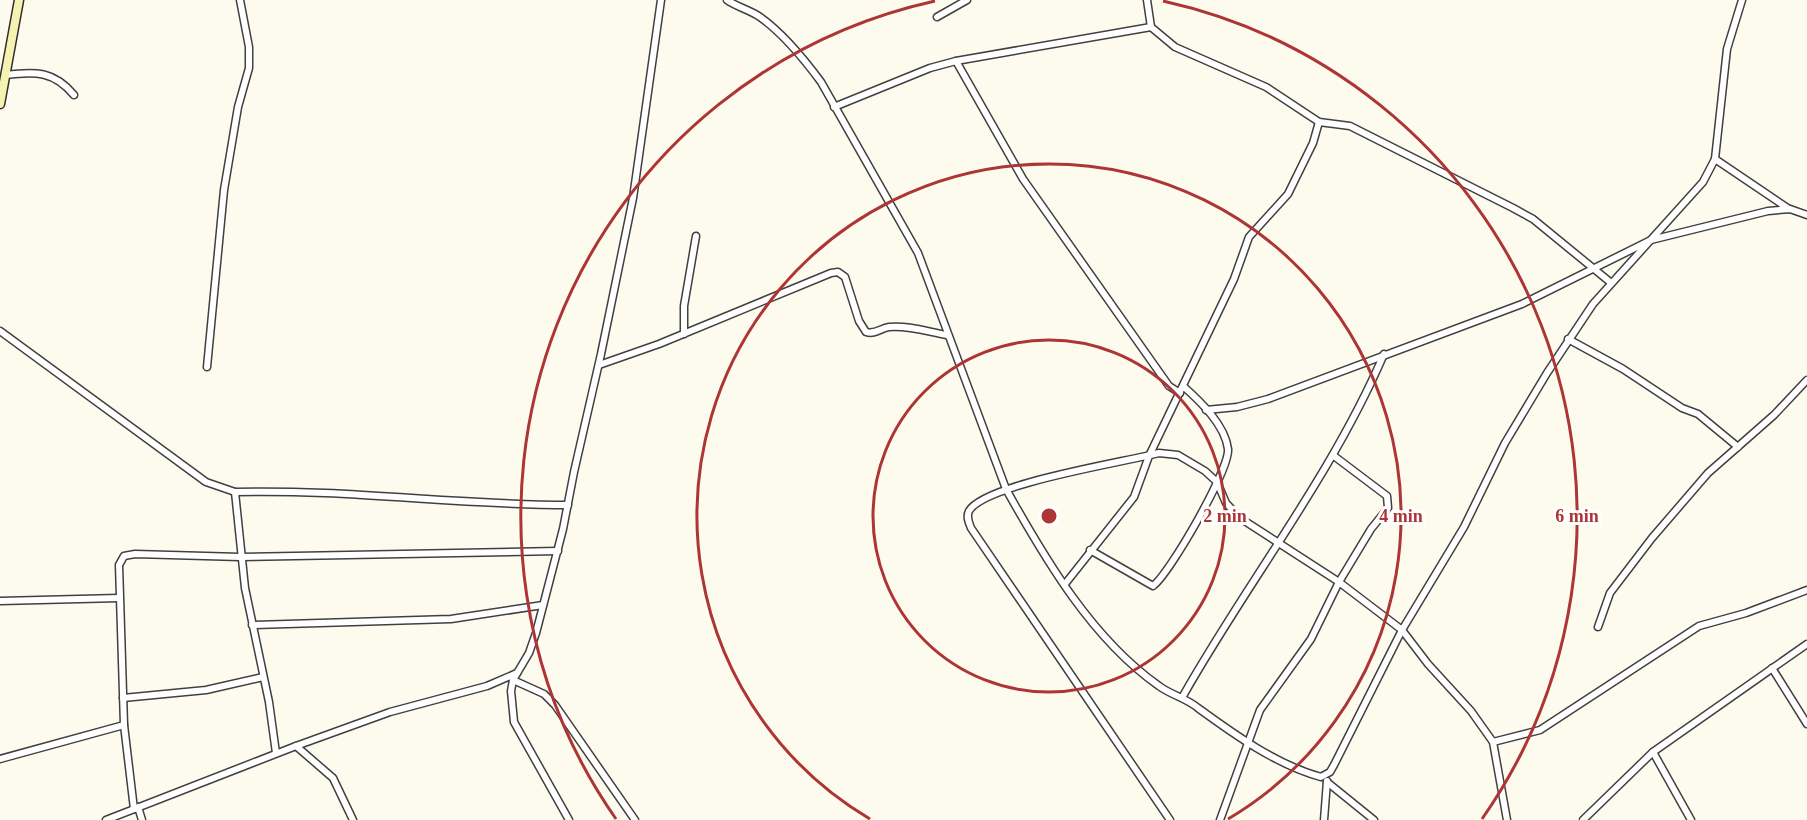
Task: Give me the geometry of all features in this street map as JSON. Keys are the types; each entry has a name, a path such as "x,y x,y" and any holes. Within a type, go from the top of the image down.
{"street":[{"path":"0,104 19,0"},
{"path":"207,368 224,190 238,107 249,68 249,47 240,0"},
{"path":"569,820 514,722 511,707 513,680 529,653 558,551 599,366 633,198 662,0"},
{"path":"726,0 760,17 803,58 834,107 918,253 1006,489 1065,584 1107,638 1160,687 1183,696 1248,741 1304,772 1327,778 1374,820"},
{"path":"938,17 967,0"},
{"path":"1147,0 1151,27 1175,46 1266,87 1319,122 1350,126 1513,208 1533,219 1610,282"},
{"path":"1324,820 1327,778 1402,630 1444,561 1505,443 1568,339 1610,282 1652,240 1703,182 1715,159 1727,49 1742,0"},
{"path":"834,107 905,77 956,61 1151,27"},
{"path":"956,61 1034,195 1169,386 1180,393"},
{"path":"6,75 22,73 53,76 63,82 74,94"},
{"path":"1065,584 1134,497 1149,456 1234,279 1250,237 1288,194 1313,143 1319,122"},
{"path":"1715,159 1790,209 1807,215"},
{"path":"1206,410 1237,407 1268,399 1522,303 1652,240 1768,211 1790,209"},
{"path":"684,334 684,306 696,236"},
{"path":"599,366 684,334 749,305 838,272 844,277 859,321 866,332 873,334 891,327 947,335"},
{"path":"0,331 206,482 235,492 326,492 523,505 568,505"},
{"path":"1568,339 1623,369 1682,408 1705,418 1737,447"},
{"path":"1183,696 1280,543 1311,489 1334,456 1362,404 1384,354"},
{"path":"1598,627 1602,609 1620,577 1693,489 1789,401 1807,380"},
{"path":"1090,550 1153,586 1180,548 1217,483 1228,461 1228,447 1216,423 1183,386"},
{"path":"1170,820 971,528 967,515 970,508 1006,489 1159,453 1178,454 1205,471 1217,483 1232,511 1339,582 1402,630 1428,664 1471,711 1492,742 1507,820"},
{"path":"1220,820 1260,710 1320,624 1339,582 1371,529 1388,508 1387,496 1334,456"},
{"path":"235,492 240,557 276,753"},
{"path":"142,820 136,808 124,725 119,565 124,556 173,554 240,557 558,551"},
{"path":"1492,742 1540,730 1699,626 1746,613 1807,590"},
{"path":"0,601 119,598"},
{"path":"252,625 451,619 543,605"},
{"path":"1583,820 1653,752 1807,644"},
{"path":"1772,668 1807,724"},
{"path":"106,820 276,753 390,712 487,686 517,673"},
{"path":"123,698 206,690 263,678"},
{"path":"513,680 544,694 555,705 635,820"},
{"path":"0,759 124,725"},
{"path":"296,746 333,778 353,820"},
{"path":"1653,752 1691,820"}]}
